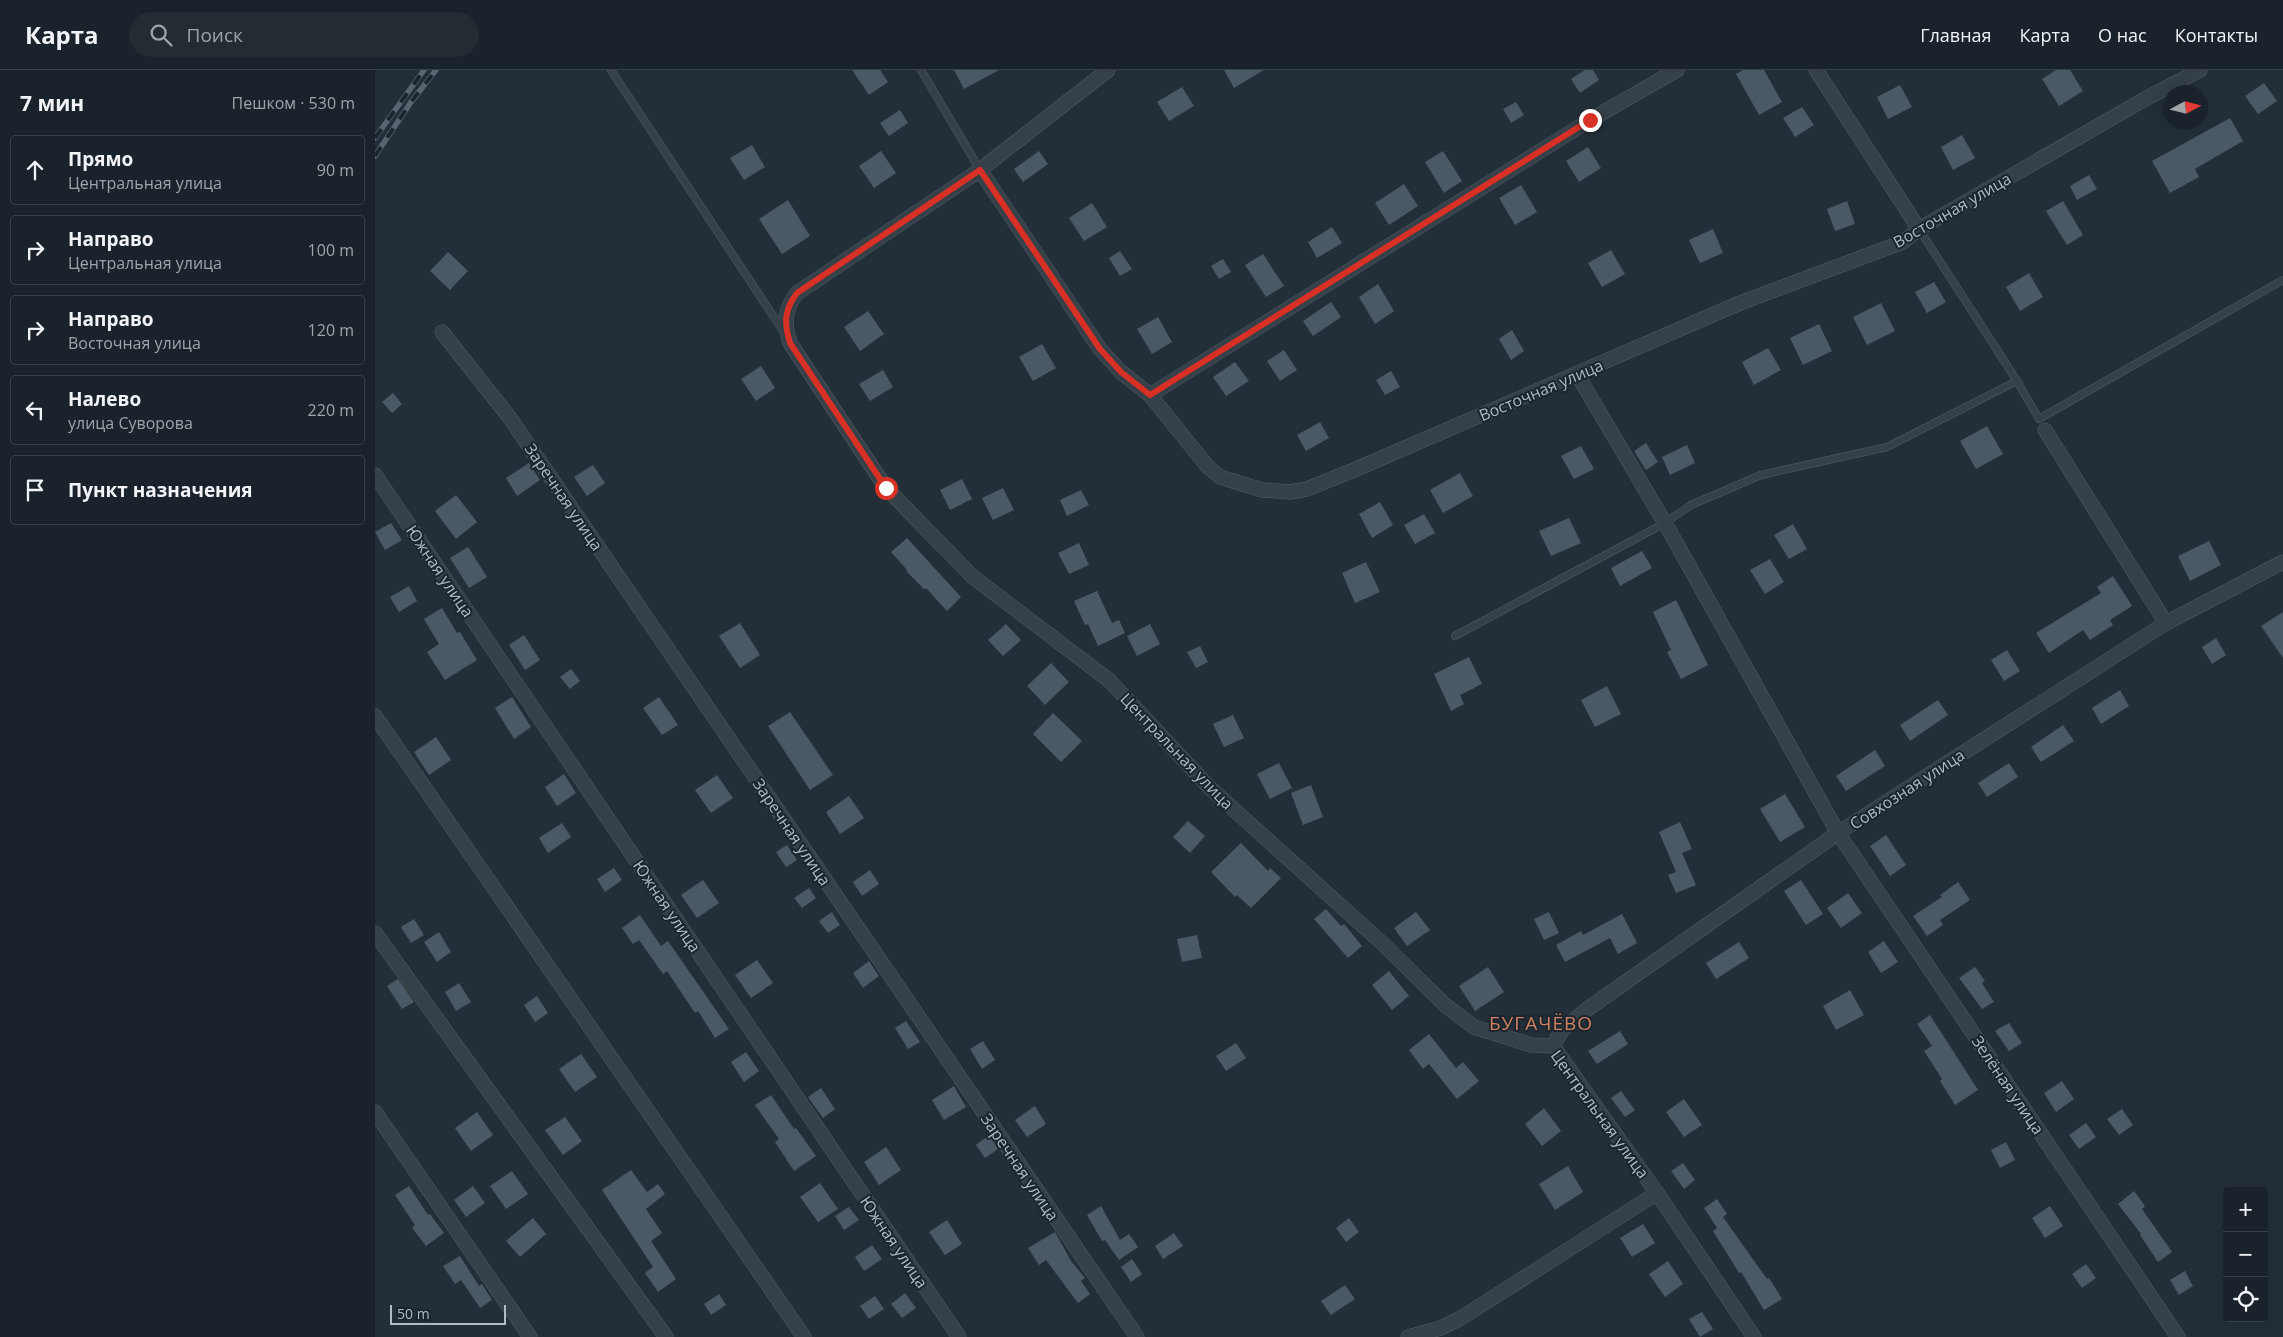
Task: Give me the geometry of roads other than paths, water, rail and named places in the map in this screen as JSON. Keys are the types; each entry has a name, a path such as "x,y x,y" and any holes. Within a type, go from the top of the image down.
{"street":[{"name":"Центральная улица","path":"1108,70 980,170 797,293 787,311 785,325 790,343 886,488 973,577 1110,681 1210,788 1382,943 1445,1005 1474,1027 1531,1045 1553,1046 1657,1192 1754,1337"},
{"path":"1150,395 1590,120 1677,70"},
{"path":"1816,70 1919,229"},
{"name":"Восточная улица","path":"980,170 1100,349 1121,372 1150,395 1207,467 1221,476 1262,490 1290,492 1307,488 1355,470 1740,302 1903,242 1919,229 2145,99 2200,70"},
{"name":"Заречная улица","path":"442,332 510,418 1137,1337"},
{"name":"Зелёная улица","path":"1577,374 1665,524 1838,833 2178,1337"},
{"path":"2042,424 2166,623"},
{"name":"Южная улица","path":"375,475 959,1337"},
{"name":"Совхозная улица","path":"1553,1046 1562,1030 1586,1010 1838,833 2166,623 2283,562"},
{"path":"375,716 804,1337"},
{"path":"375,933 666,1337"},
{"path":"375,1112 530,1337"},
{"path":"1408,1337 1441,1328 1461,1318 1657,1192"}],"lane":[{"path":"611,70 790,343"},
{"path":"921,70 980,170"},
{"path":"1919,229 2017,381 2042,424 2283,280"},
{"path":"1455,636 1665,524 1691,505 1761,475 1887,447 2017,381"}],"railway":[{"path":"375,138 424,70"},
{"path":"375,156 411,102 436,70"}],"district":[{"name":"БУГАЧЁВО","path":"1541,1023"}]}
